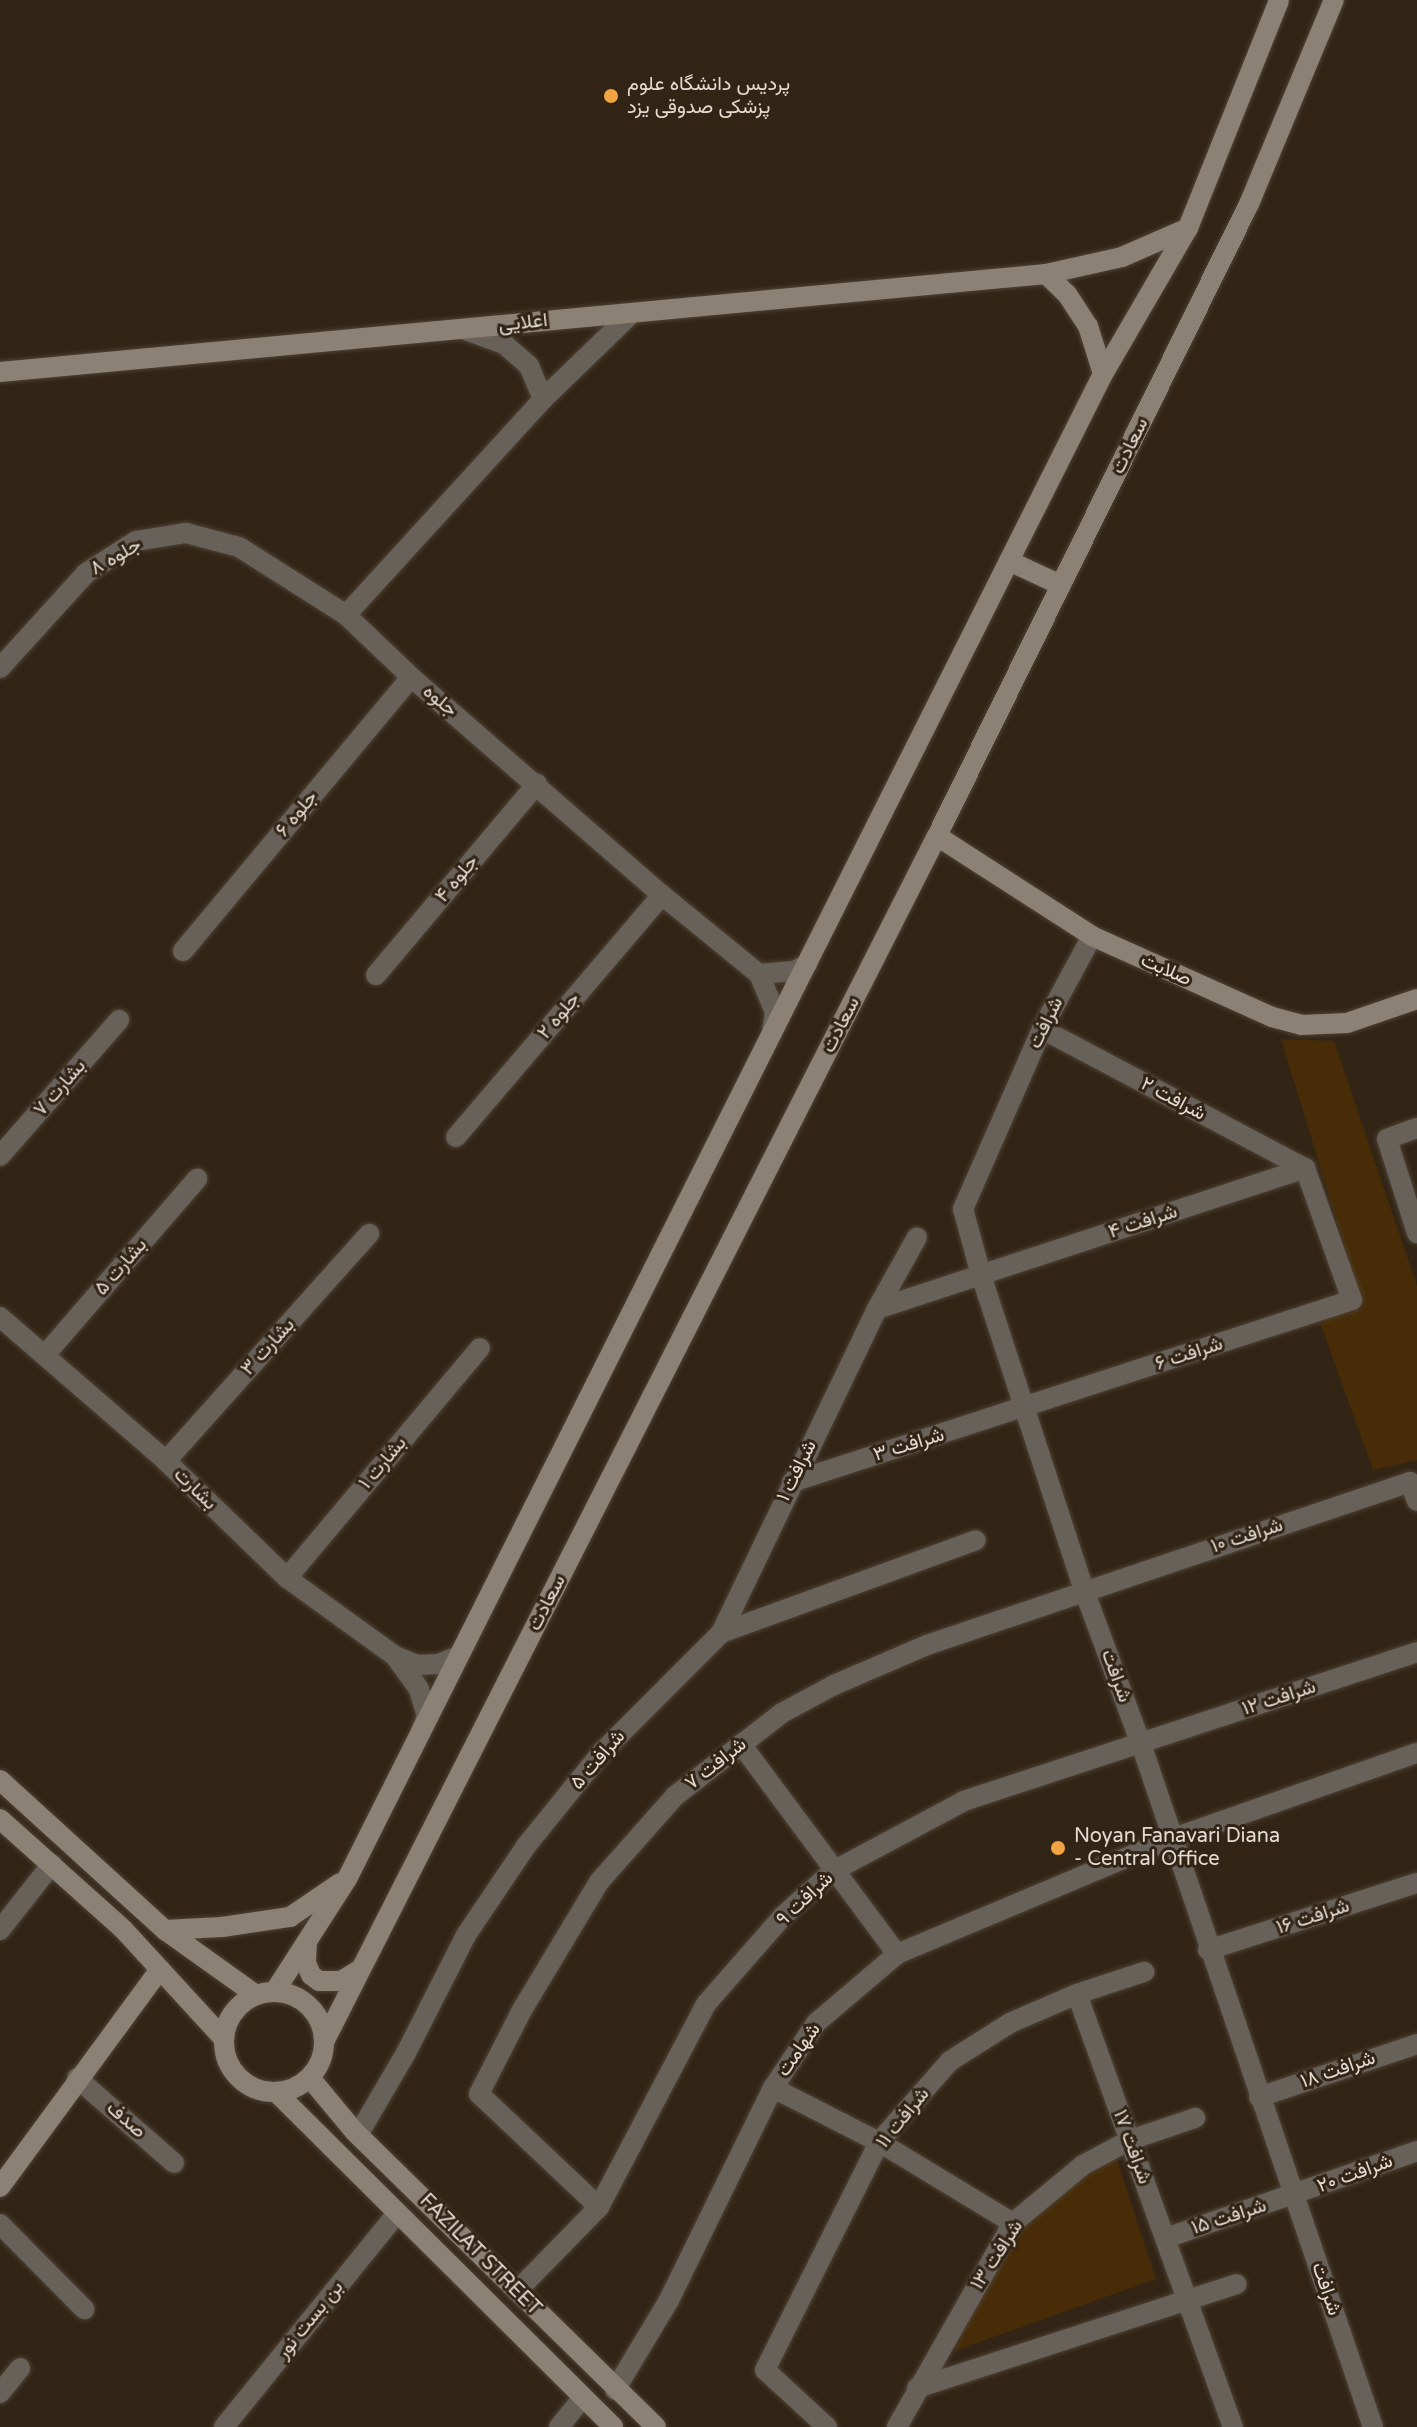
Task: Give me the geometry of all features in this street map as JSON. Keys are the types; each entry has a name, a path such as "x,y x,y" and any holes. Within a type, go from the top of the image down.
{"street":[{"path":"223,2038 236,2008 266,1993 307,1942 347,1879 1103,374 1188,228 1279,0"},
{"name":"سعادت","path":"325,2040 937,836 1249,204 1334,0"},
{"name":"اعلایی","path":"0,372 1046,274 1122,257 1188,228"},
{"path":"1046,274 1067,294 1088,326 1103,374"},
{"path":"346,615 543,399 632,313"},
{"path":"463,329 504,344 529,366 543,399"},
{"name":"جلوه ۸","path":"0,668 86,573 136,541 186,533 239,547 346,615"},
{"path":"1009,561 1061,585"},
{"name":"جلوه","path":"346,615 411,677 662,895 759,974"},
{"name":"جلوه ۶","path":"183,951 411,677"},
{"name":"جلوه ۴","path":"376,975 537,784"},
{"name":"صلابت","path":"937,836 1092,936 1272,1017 1301,1025 1347,1023 1417,999"},
{"name":"جلوه ۲","path":"456,1137 662,895"},
{"name":"شرافت","path":"1092,936 1042,1029 963,1209 981,1275 1084,1590 1141,1744 1208,1950 1373,2427"},
{"path":"771,1035 775,1012 759,974 794,971 807,964"},
{"name":"بشارت ۷","path":"0,1156 119,1020"},
{"name":"شرافت ۲","path":"1042,1029 1305,1168"},
{"path":"1417,1128 1387,1139 1417,1233"},
{"name":"شرافت ۴","path":"981,1275 1305,1168"},
{"name":"شرافت ۶","path":"1026,1408 1352,1300 1305,1168"},
{"name":"بشارت ۵","path":"45,1355 197,1179"},
{"name":"بشارت ۳","path":"166,1461 369,1234"},
{"name":"شرافت ۱","path":"721,1633 877,1309 917,1237"},
{"path":"877,1309 981,1275"},
{"name":"بشارت","path":"0,1317 166,1461 287,1578 395,1656"},
{"name":"بشارت ۱","path":"287,1578 480,1348"},
{"name":"شرافت ۳","path":"792,1482 1026,1408"},
{"name":"شرافت ۱۰","path":"1084,1590 1414,1492"},
{"name":"شرافت ۵","path":"358,2135 406,2053 466,1935 526,1846 603,1751 721,1633 976,1540"},
{"name":"شرافت ۷","path":"599,2207 479,2094 522,2010 599,1882 675,1796 782,1713 834,1685 927,1645 1084,1590"},
{"name":"شرافت ۱۲","path":"1141,1744 1417,1652"},
{"path":"395,1656 417,1665 438,1664 459,1656"},
{"path":"395,1656 419,1689 427,1716 419,1734"},
{"path":"741,1744 897,1954"},
{"name":"شرافت ۹","path":"517,2291 599,2207 706,2004 783,1916 833,1871 964,1801 1141,1744"},
{"name":"شهامت","path":"615,2390 669,2300 773,2088 816,2023 897,1954 1171,1839 1417,1753"},
{"path":"0,1780 165,1930 266,1993 304,2001 315,2012 325,2040 321,2061 310,2078 288,2090 276,2092 261,2091 236,2076 228,2064 223,2038 160,1969 123,1929 0,1819"},
{"path":"0,1930 52,1864"},
{"path":"165,1930 222,1927 290,1917 347,1879"},
{"name":"شرافت ۱۶","path":"1208,1950 1417,1883"},
{"path":"307,1942 306,1963 311,1975 319,1981 341,1981 361,1969"},
{"path":"0,2187 77,2078 160,1969"},
{"name":"شرافت ۱۱","path":"827,2427 765,2370 879,2142 950,2061 1010,2023 1077,1994 1144,1972"},
{"name":"شرافت ۱۷","path":"1077,1994 1233,2427"},
{"name":"شرافت ۱۸","path":"1259,2097 1417,2044"},
{"name":"صدف","path":"77,2078 174,2163"},
{"name":"FAZILAT STREET","path":"310,2078 358,2135 656,2427"},
{"path":"773,2088 879,2142 1013,2223"},
{"name":"FAZILAT STREET","path":"276,2092 613,2427"},
{"name":"شرافت ۱۳","path":"897,2427 1013,2223 1083,2165 1130,2140 1195,2118"},
{"name":"شرافت ۲۰","path":"1293,2196 1417,2151"},
{"name":"شرافت ۱۵","path":"1166,2238 1293,2196"},
{"name":"بن بست نور","path":"224,2427 397,2213"},
{"path":"0,2224 84,2309"},
{"path":"917,2388 1237,2284"},
{"path":"0,2393 20,2368"},
{"path":"559,2427 582,2399"}],"shaded area":[{"path":"1281,1039 1334,1041 1417,1286 1417,1460 1373,1470 1320,1322 1362,1303"},
{"path":"1112,2145 1156,2279 954,2351 1015,2229"}],"place":[{"name":"پردیس دانشگاه علوم پزشکی صدوقی یزد","path":"611,96"},
{"name":"Noyan Fanavari Diana - Central Office","path":"1058,1848"}]}
